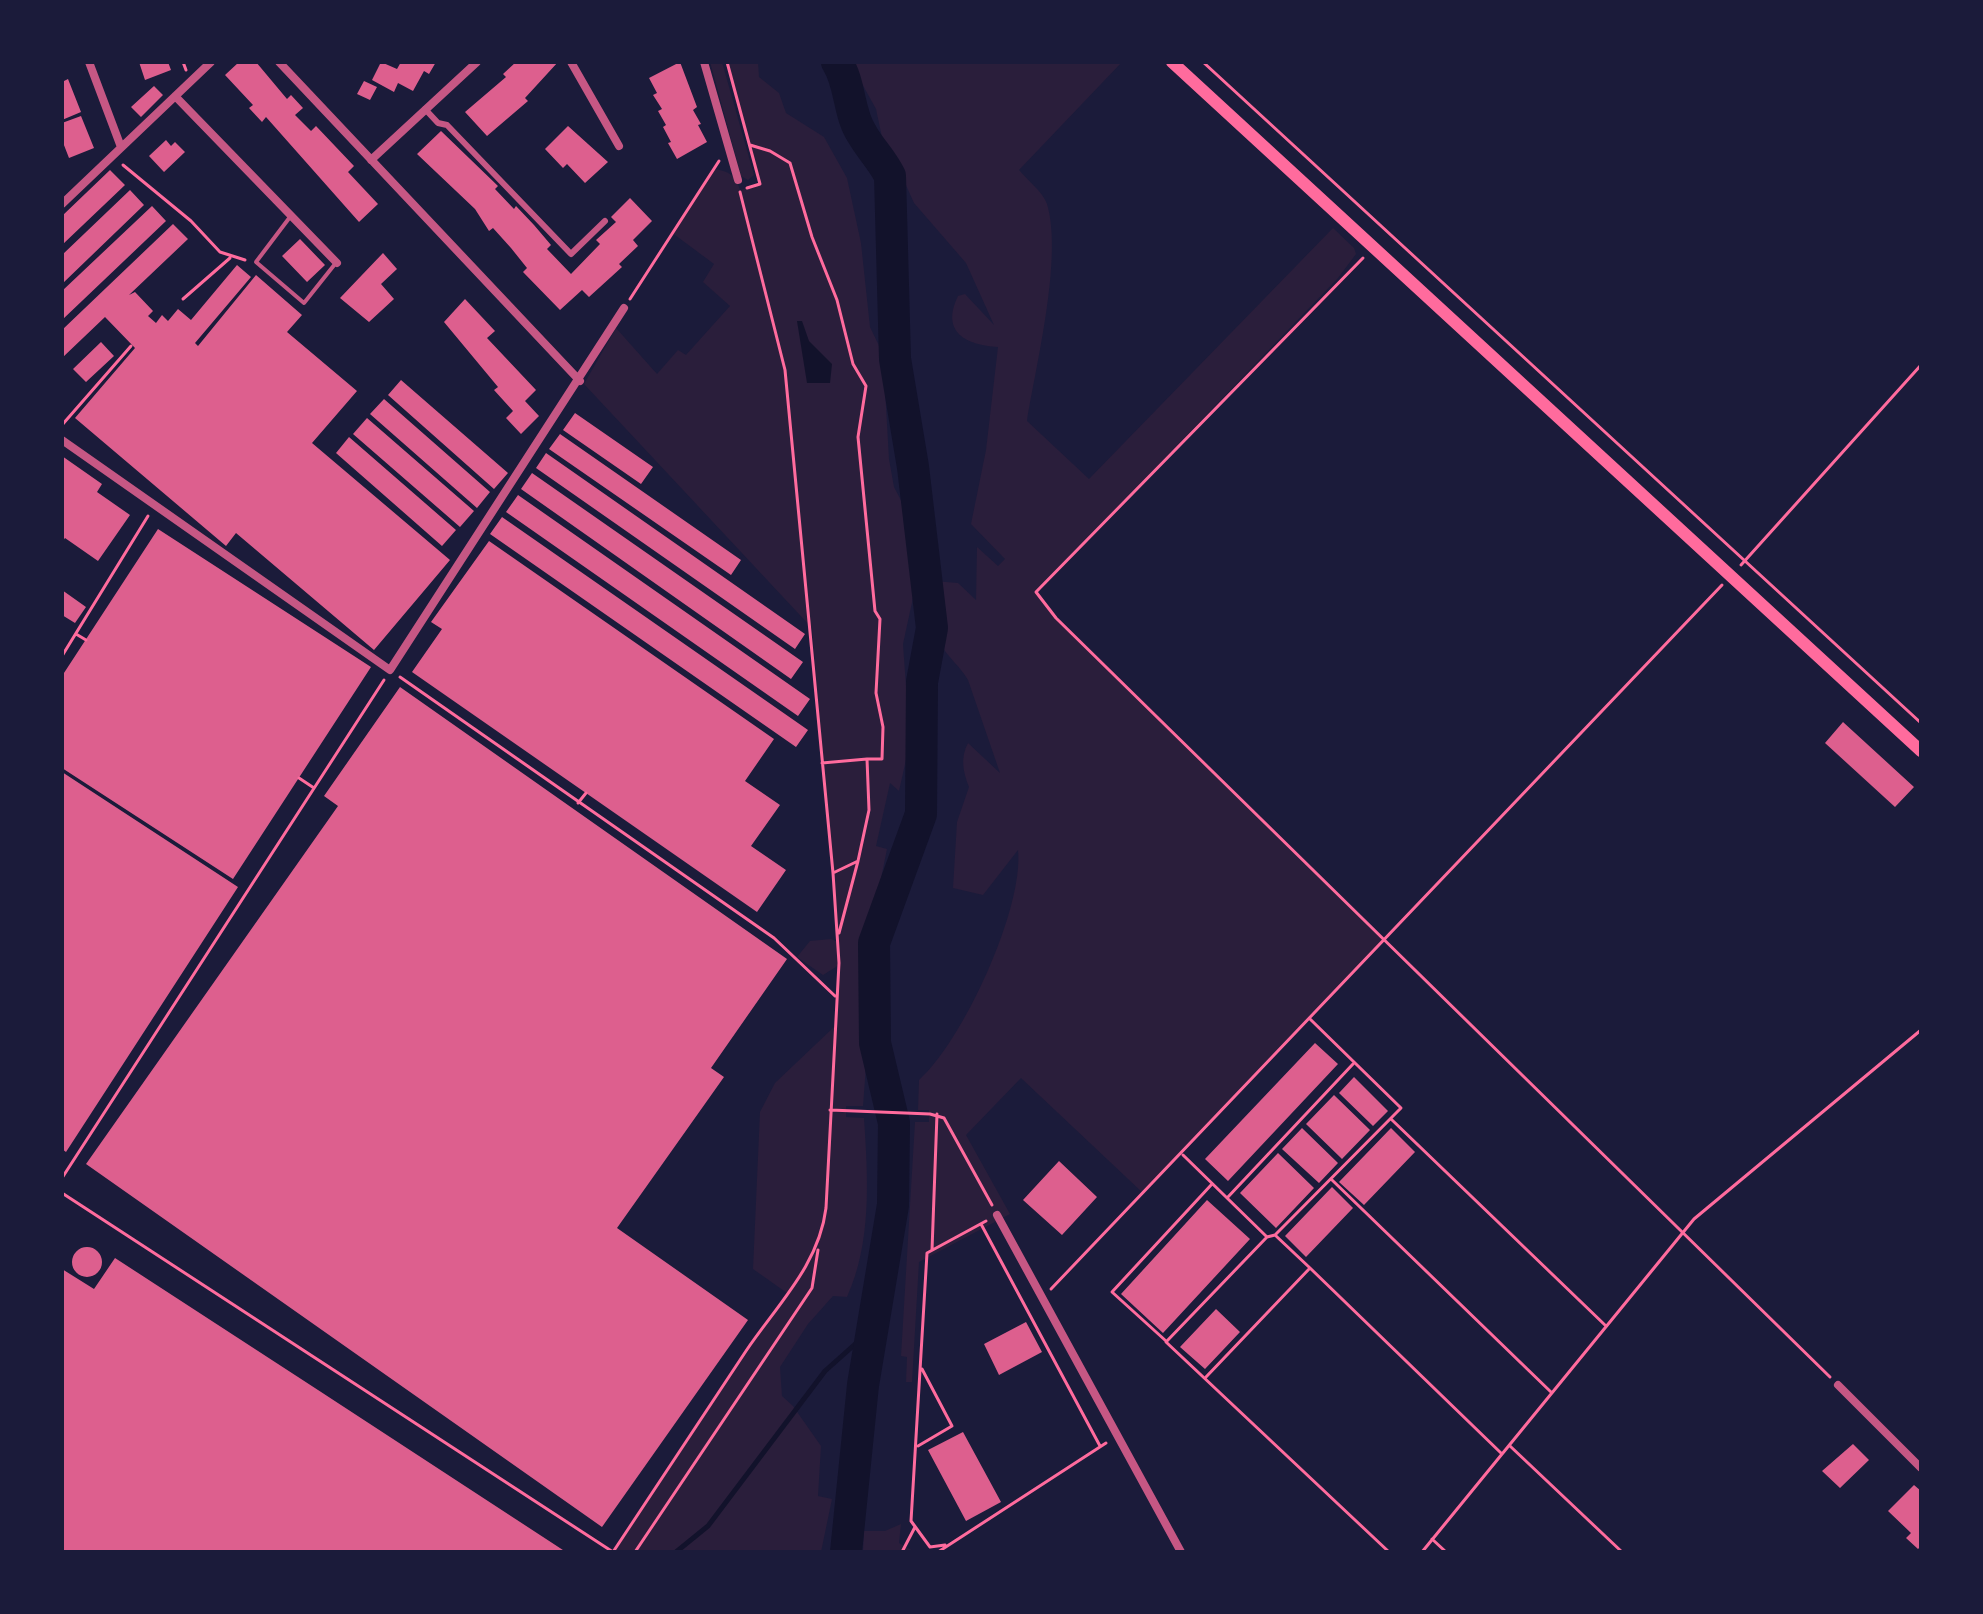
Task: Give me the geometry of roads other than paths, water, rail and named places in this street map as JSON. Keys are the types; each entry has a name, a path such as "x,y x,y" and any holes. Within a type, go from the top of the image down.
{"main road":[{"path":"1172,62 1921,751"}],"street":[{"path":"89,62 121,147"},
{"path":"62,204 211,62"},
{"path":"279,62 580,381"},
{"path":"371,160 477,62"},
{"path":"571,62 619,146"},
{"path":"704,62 738,180"},
{"path":"175,96 337,263"},
{"path":"425,109 438,123 447,125 571,254 605,221"},
{"path":"62,440 390,670 580,381 624,308"},
{"path":"997,1215 1181,1552"},
{"path":"1838,1385 1921,1468"}],"lane":[{"path":"290,217 256,262 304,303 337,263"}],"waterway":[{"path":"837,62 857,126 890,176 895,359 913,467 932,628 922,682 921,814 874,943 875,1043 894,1123 893,1205 863,1385 846,1552"},
{"path":"676,1552 708,1526 825,1371 871,1330"}]}
